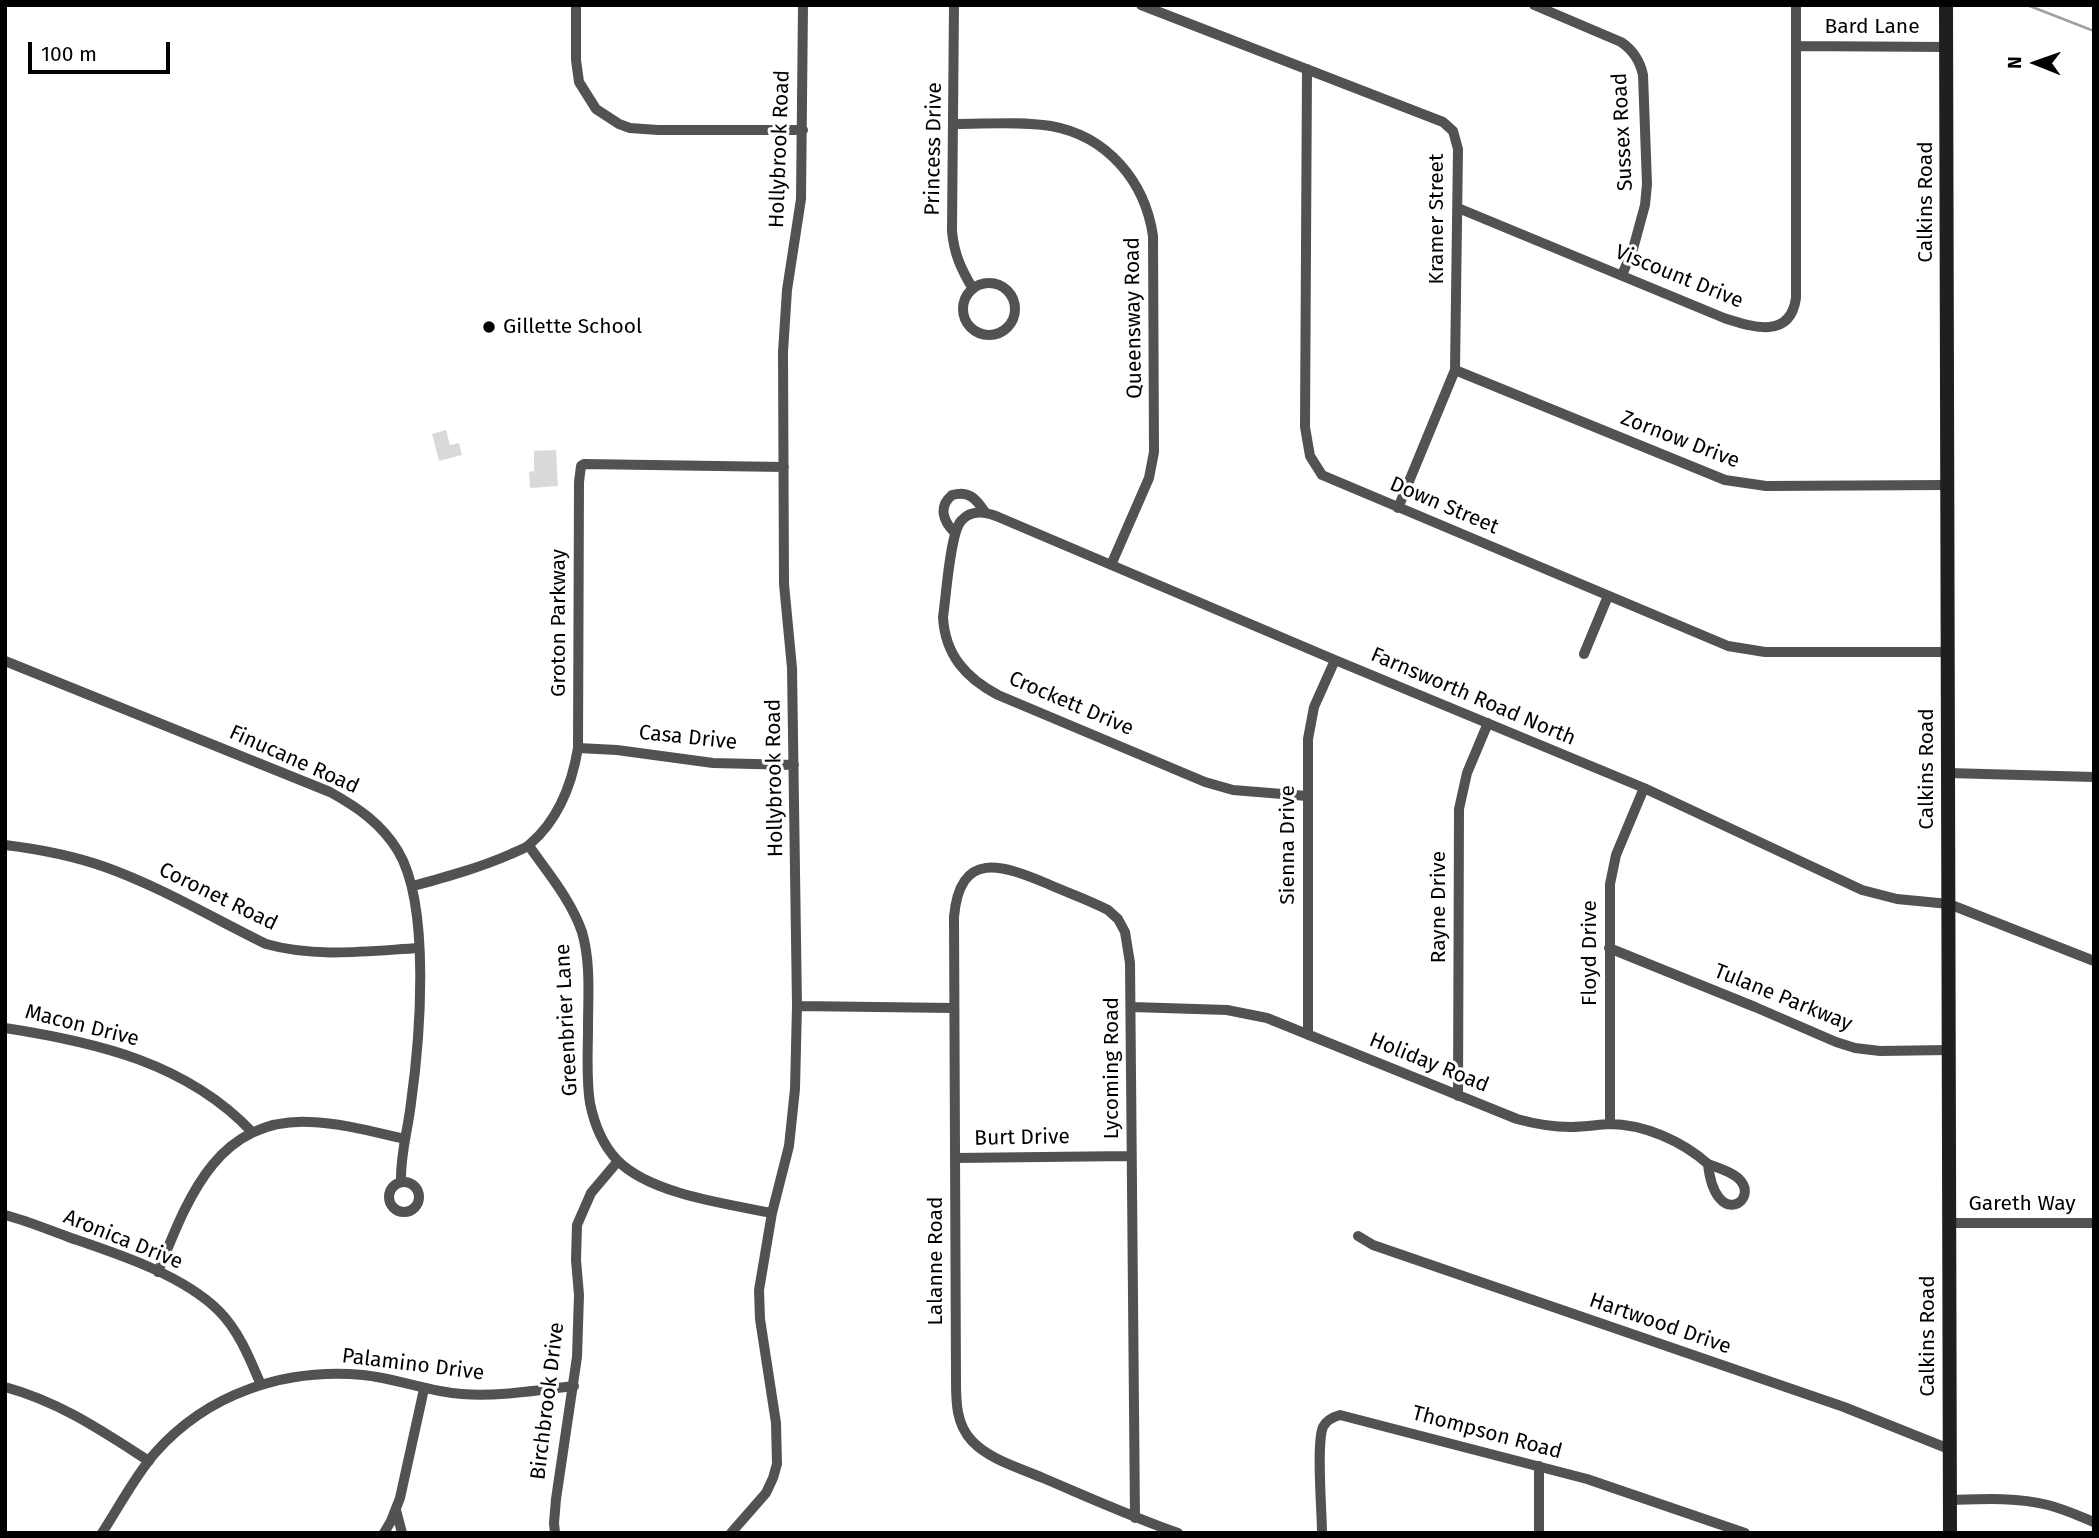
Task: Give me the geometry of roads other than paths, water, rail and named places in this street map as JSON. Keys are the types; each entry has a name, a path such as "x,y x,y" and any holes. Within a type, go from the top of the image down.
{"main road":[{"name":"Calkins Road","path":"1946,5 1950,1533"}],"street":[{"path":"576,5 576,60 579,82 596,109 611,120 630,128 650,130 803,130"},
{"name":"Hollybrook Road","path":"731,1533 766,1493 777,1464 776,1423 759,1305 761,1273 772,1213 789,1146 796,1089 793,668 784,584 784,326 801,199 803,5"},
{"name":"Princess Drive","path":"954,5 952,231 959,265 973,289"},
{"name":"Kramer Street","path":"1141,5 1448,125 1453,131 1458,149 1455,369 1398,508"},
{"name":"Sussex Road","path":"1534,5 1621,42 1642,67 1647,184 1645,205 1637,237 1622,275"},
{"name":"Viscount Drive","path":"1458,208 1724,318 1745,324 1773,327 1787,320 1792,314 1796,299 1796,5"},
{"name":"Bard Lane","path":"1796,46 1947,47"},
{"name":"Down Street","path":"1307,69 1305,427 1307,448 1322,474 1728,646 1765,652 1947,652"},
{"name":"Queensway Road","path":"954,124 1041,125 1087,138 1105,149 1123,167 1147,207 1153,236 1154,452 1149,478 1111,565"},
{"path":"989,283 998,285 1011,295 1014,303 1012,320 1000,333 984,335 969,327 965,319 964,303 973,289 989,283"},
{"name":"Zornow Drive","path":"1455,369 1702,473 1735,483 1766,486 1947,485"},
{"name":"Groton Parkway","path":"413,886 475,868 529,846 548,825 561,804 575,766 578,748 581,466 784,467"},
{"name":"Crockett Drive","path":"985,512 971,496 960,493 952,495 944,505 943,515 955,533 943,617 944,630 955,660 976,682 998,695 1205,782 1233,790 1307,796"},
{"path":"955,533 965,516 985,512"},
{"name":"Farnsworth Road North","path":"985,512 1644,788 1862,890 1897,899 1949,904 2094,961"},
{"path":"1584,654 1608,596"},
{"name":"Sienna Drive","path":"1308,1035 1308,739 1311,716 1335,660"},
{"name":"Finucane Road","path":"5,661 330,792 368,816 389,839 398,851 413,886 419,948 417,1062 402,1157 401,1182"},
{"name":"Rayne Drive","path":"1458,1096 1459,809 1467,774 1489,723"},
{"name":"Casa Drive","path":"578,748 617,750 713,763 794,765"},
{"path":"1948,774 2094,777"},
{"name":"Floyd Drive","path":"1610,1124 1609,894 1614,864 1644,788"},
{"name":"Coronet Road","path":"5,845 103,866 142,882 266,944 285,950 323,953 419,948"},
{"name":"Greenbrier Lane","path":"529,846 559,887 582,933 589,981 590,1103 605,1145 618,1161 636,1174 661,1186 714,1202 772,1213"},
{"name":"Lycoming Road","path":"954,1008 956,901 966,878 978,870 1002,867 1096,904 1118,919 1125,932 1129,947 1132,1007 1135,1518"},
{"name":"Tulane Parkway","path":"1609,948 1855,1048 1880,1051 1949,1050"},
{"path":"797,1006 954,1008"},
{"name":"Holiday Road","path":"1132,1007 1211,1009 1246,1013 1277,1022 1517,1119 1535,1124 1573,1127 1610,1124 1641,1129 1670,1139 1708,1164"},
{"name":"Lalanne Road","path":"954,1008 956,1407 965,1431 972,1441 995,1457 1135,1518 1178,1533"},
{"name":"Macon Drive","path":"5,1028 109,1049 160,1068 189,1082 213,1098 235,1114 252,1132"},
{"path":"158,1272 190,1196 202,1177 226,1151 252,1132 281,1123 309,1122 351,1127 405,1139"},
{"name":"Burt Drive","path":"955,1158 1131,1156"},
{"name":"Birchbrook Drive","path":"555,1533 556,1499 577,1357 577,1225 591,1193 618,1161"},
{"name":"Aronica Drive","path":"5,1215 100,1248 158,1272 197,1294 219,1311 235,1331 261,1385"},
{"name":"Gareth Way","path":"1950,1223 2094,1223"},
{"name":"Hartwood Drive","path":"1358,1236 1373,1245 1844,1407 1949,1449"},
{"name":"Palamino Drive","path":"102,1533 149,1461 184,1426 230,1398 261,1385 294,1376 340,1374 380,1378 424,1389 478,1395 574,1386"},
{"path":"5,1387 45,1400 78,1416 149,1461"},
{"path":"384,1533 396,1510 424,1389"},
{"name":"Thompson Road","path":"1322,1533 1321,1441 1324,1425 1333,1417 1347,1415 1587,1479 1745,1533"},
{"path":"1539,1466 1539,1533"},
{"path":"1950,1500 2030,1502 2094,1522"},
{"path":"396,1510 402,1533"}],"waterway":[{"path":"2027,5 2094,31"}],"place":[{"name":"Gillette School","path":"489,327"}]}
